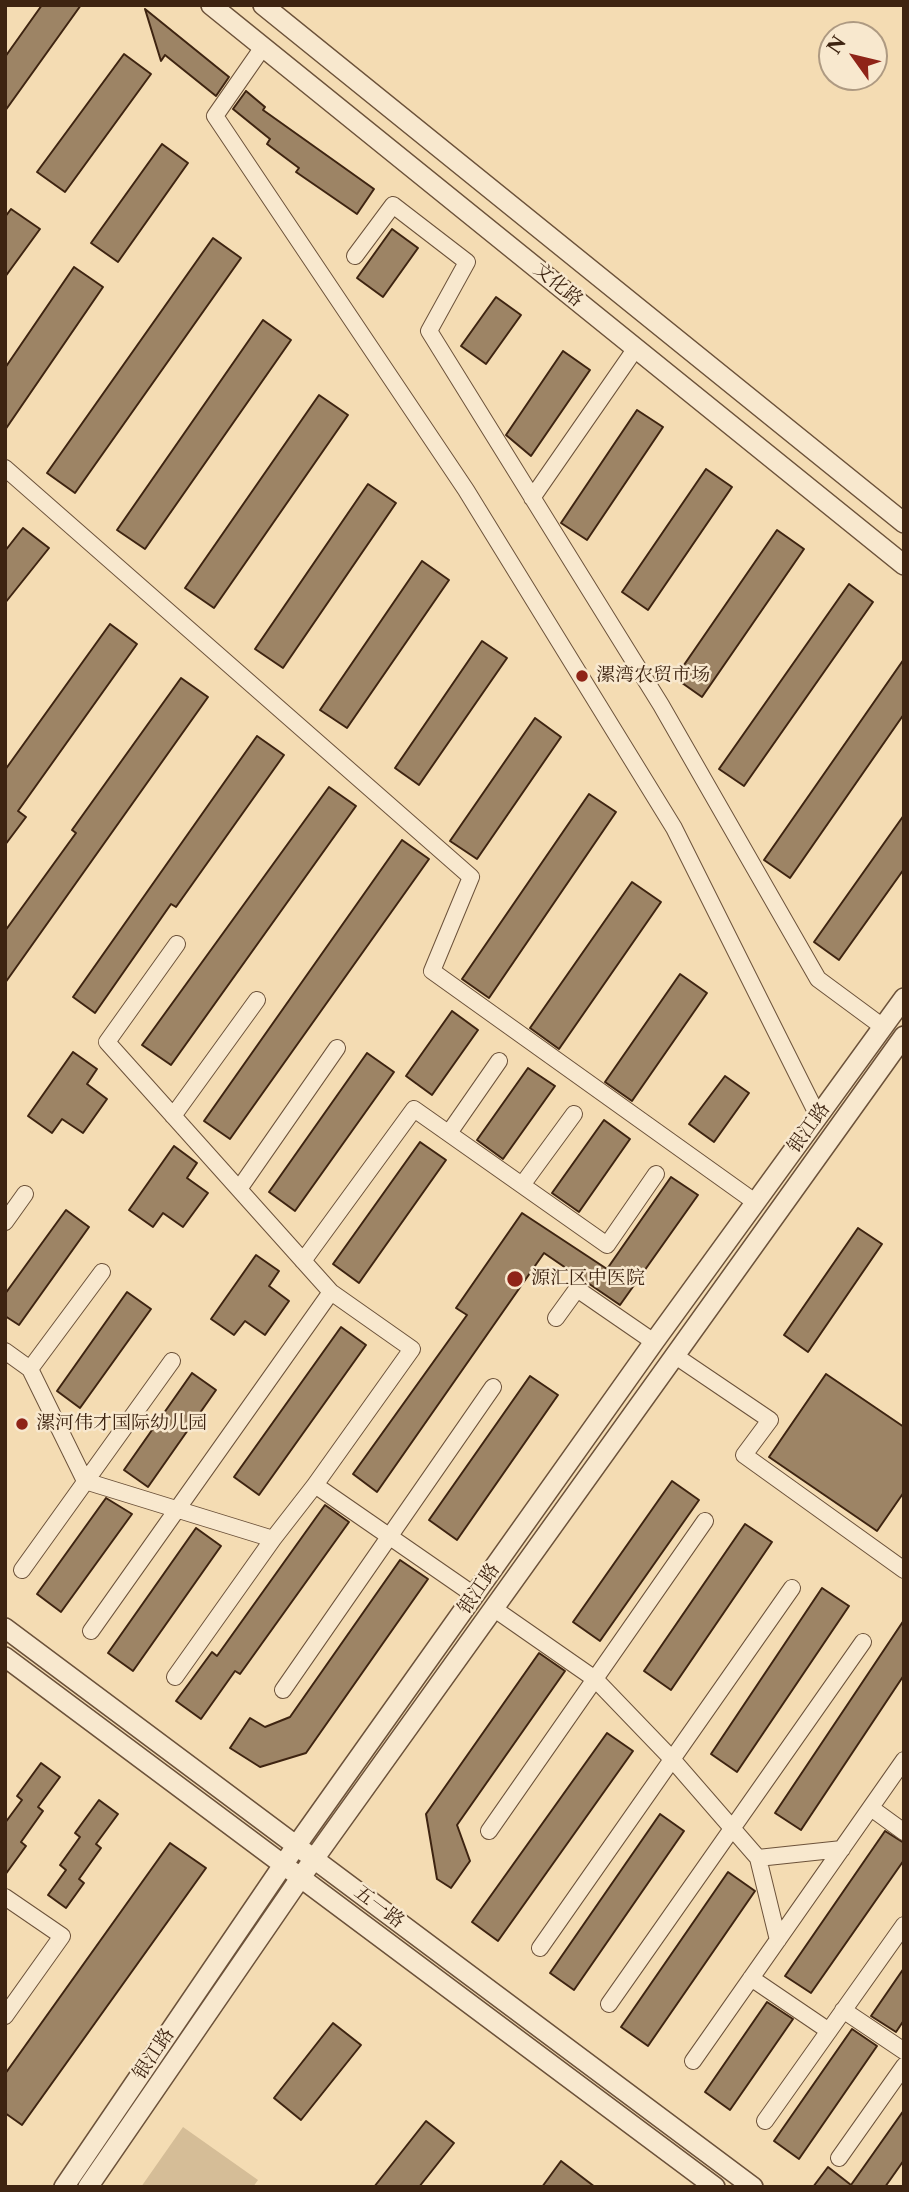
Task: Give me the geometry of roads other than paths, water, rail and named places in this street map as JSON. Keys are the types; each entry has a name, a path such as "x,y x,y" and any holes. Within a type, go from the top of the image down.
{"street":[{"name":"文化路","path":"211,5 904,565"},
{"name":"文化路","path":"263,5 904,523"},
{"path":"263,47 215,116 466,490 674,828 818,1115"},
{"path":"355,256 393,205 467,262 429,331 661,705 818,979 902,1038"},
{"path":"533,498 636,348"},
{"path":"5,468 471,877 432,971 774,1214"},
{"path":"175,1677 412,1349 331,1292 107,1042 177,944"},
{"name":"银江路","path":"64,2187 296,1846 654,1342 904,998"},
{"path":"173,1116 257,1000"},
{"name":"银江路","path":"88,2187 301,1877 902,1038"},
{"path":"239,1189 337,1048"},
{"path":"449,1133 499,1061"},
{"path":"303,1261 414,1109 607,1245 656,1174"},
{"path":"522,1185 574,1114"},
{"path":"5,1222 25,1194"},
{"path":"30,1369 102,1272"},
{"path":"556,1318 577,1289 770,1420 744,1455 904,1570"},
{"path":"90,1631 331,1292"},
{"path":"5,1351 30,1369 85,1481 273,1539"},
{"path":"22,1570 172,1361"},
{"path":"283,1690 493,1387"},
{"path":"315,1485 595,1679 672,1759 758,1858 778,1940"},
{"path":"489,1831 705,1521"},
{"path":"540,1948 792,1588"},
{"name":"五一路","path":"5,1628 753,2187"},
{"path":"609,2004 863,1642"},
{"name":"五一路","path":"5,1657 715,2187"},
{"path":"693,2061 904,1760"},
{"path":"871,1808 904,1832"},
{"path":"758,1858 842,1849"},
{"path":"5,1897 62,1936 5,2016"},
{"path":"765,2121 904,1925"},
{"path":"751,1978 829,2031"},
{"path":"843,2010 904,2051"},
{"path":"839,2158 904,2066"}],"place":[{"name":"漯湾农贸市场","path":"582,676"},
{"name":"源汇区中医院","path":"515,1279"},
{"name":"漯河伟才国际幼儿园","path":"22,1424"}]}
